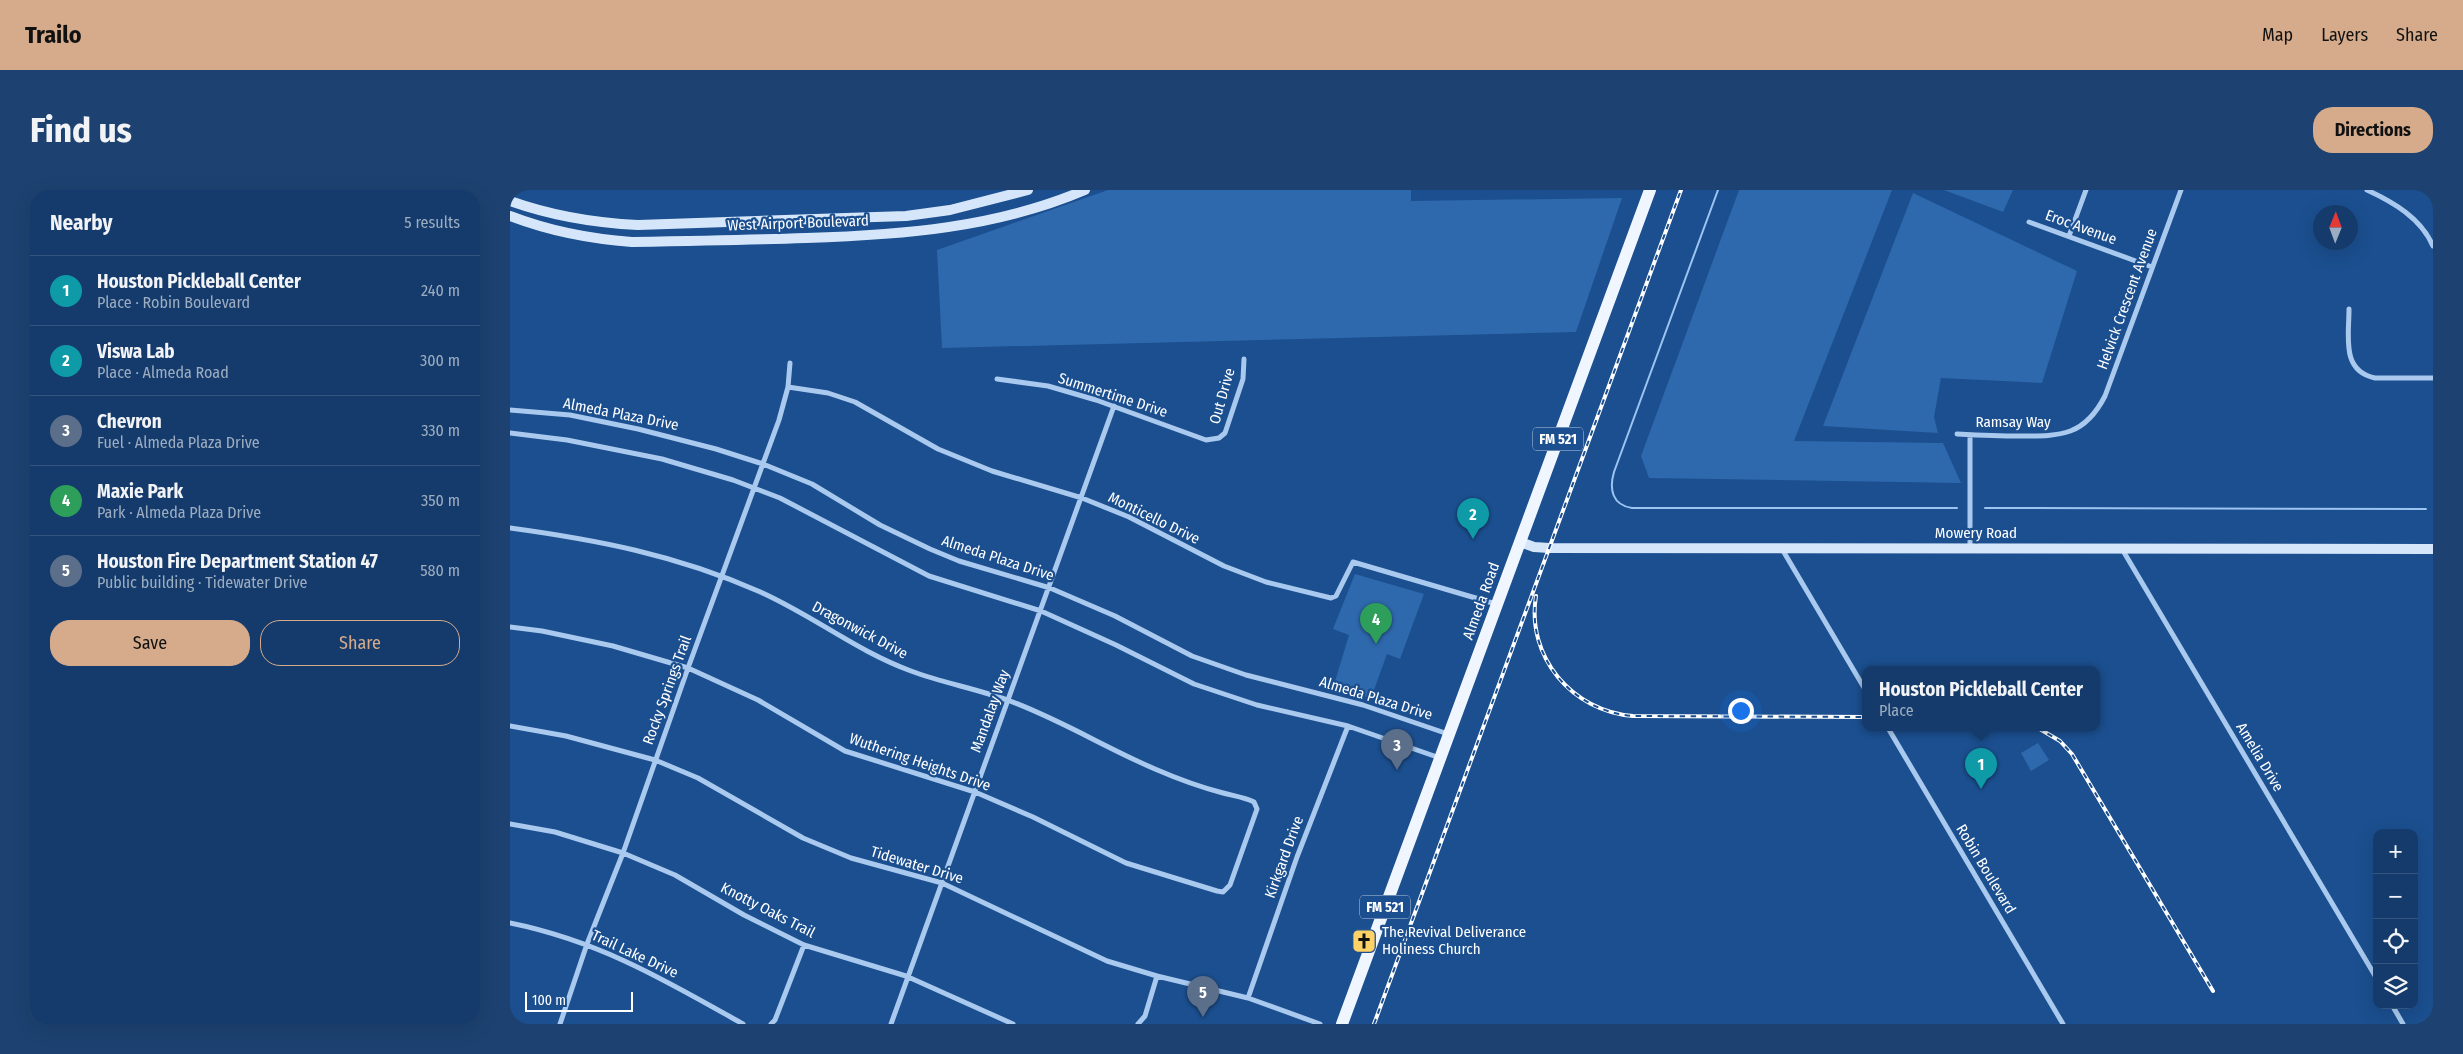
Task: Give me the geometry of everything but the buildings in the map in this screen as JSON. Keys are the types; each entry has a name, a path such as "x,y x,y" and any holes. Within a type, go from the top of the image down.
{"main road":[{"name":"West Airport Boulevard","path":"510,201 529,208 604,224 638,225 906,216 950,210 1003,198 1028,190"},
{"name":"West Airport Boulevard","path":"510,216 553,230 599,239 632,242 746,240 912,233 956,228 1009,215 1085,190"},
{"name":"Almeda Road","path":"1342,1024 1650,190"},
{"path":"1003,198 1009,215"},
{"path":"524,221 529,208"},
{"path":"746,222 746,240"},
{"name":"Mowery Road","path":"1520,542 1534,547 1549,548 2433,549"}],"street":[{"path":"2069,236 2086,190"},
{"name":"Helvick Crescent Avenue","path":"2094,416 2105,396 2181,190"},
{"path":"2367,190 2413,218 2422,228 2433,246"},
{"name":"Eroc Avenue","path":"2029,222 2152,267"},
{"path":"2349,309 2350,353 2356,370 2366,376 2375,378 2433,378"},
{"name":"Out Drive","path":"1218,438 1225,433 1243,379 1244,359"},
{"name":"Rocky Springs Trail","path":"560,1024 587,944 623,853 688,668 779,420 788,387 790,363"},
{"name":"Summertime Drive","path":"998,379 1048,386 1114,406 1206,440 1218,438"},
{"name":"Monticello Drive","path":"788,387 828,393 855,402 938,449 992,471 1082,498 1128,517 1224,566 1302,593 1325,598 1336,596 1352,562 1497,604"},
{"name":"Mandalay Way","path":"891,1024 906,976 1050,588 1114,406"},
{"name":"Almeda Plaza Drive","path":"510,410 570,415 648,431 763,464 812,484 880,525 930,549 959,561 1050,588 1115,616 1192,656 1246,675 1363,705 1449,734"},
{"name":"Ramsay Way","path":"1957,434 2057,436 2077,429 2094,416"},
{"path":"510,433 567,440 662,459 754,488 780,498 928,576 1041,611 1116,645 1194,684 1256,705 1348,726 1440,758"},
{"path":"1970,435 1970,548"},
{"name":"Dragonwick Drive","path":"510,528 588,539 635,549 758,591 807,616 863,649 910,671 1007,700 1053,717 1154,769 1187,782 1254,802 1257,809 1252,823"},
{"path":"1782,548 1862,684"},
{"name":"Amelia Drive","path":"2122,549 2373,972"},
{"name":"Wuthering Heights Drive","path":"510,627 542,631 613,646 688,668 758,700 845,751 974,792 1033,817 1126,863 1217,891 1223,892 1230,885 1252,823"},
{"name":"Tidewater Drive","path":"510,726 566,736 656,760 698,778 803,838 851,858 942,883 982,900 1063,942 1107,961 1157,976 1248,998 1320,1024"},
{"name":"Kirkgard Drive","path":"1248,998 1297,857 1348,726"},
{"name":"Robin Boulevard","path":"1890,731 2063,1024"},
{"name":"Knotty Oaks Trail","path":"510,824 555,832 623,853 675,875 744,915 804,945 906,976 1013,1024"},
{"name":"Trail Lake Drive","path":"510,923 542,930 587,944 659,976 743,1024"},
{"path":"771,1024 775,1020 804,945"},
{"path":"1138,1024 1145,1016 1157,976"},
{"path":"2394,1009 2403,1024"},
{"path":"510,1023 514,1024"}],"shaded area":[{"path":"1108,190 1411,190 1411,201 1622,198 1576,332 942,348 937,250"},
{"path":"1739,190 1892,190 1794,441 1943,443 1961,483 1649,478 1641,456"},
{"path":"1944,190 2013,190 2003,212"},
{"path":"1913,193 2077,271 2042,383 1941,378 1934,417 1938,433 1823,426"},
{"path":"1355,574 1424,594 1400,659 1387,654 1371,698 1333,688 1349,635 1333,629"},
{"path":"2038,743 2049,760 2031,771 2021,753"}],"waterway":[{"path":"1718,190 1614,472 1612,490 1616,500 1620,504 1632,508 1957,508"},
{"path":"1985,508 2426,509"}],"railway":[{"path":"1374,1024 1681,190"},
{"path":"1536,596 1535,618 1538,640 1546,659 1558,677 1573,692 1591,704 1611,712 1633,716 1862,717"},
{"path":"2043,731 2060,741 2072,754 2213,991"}],"place":[{"name":"Viswa Lab","path":"1473,539"},
{"name":"Maxie Park","path":"1376,644"},
{"name":"Chevron","path":"1397,770"},
{"name":"Houston Pickleball Center","path":"1981,789"},
{"name":"The Revival Deliverance Holiness Church","path":"1364,941"},
{"name":"Houston Fire Department Station 47","path":"1203,1017"}]}
